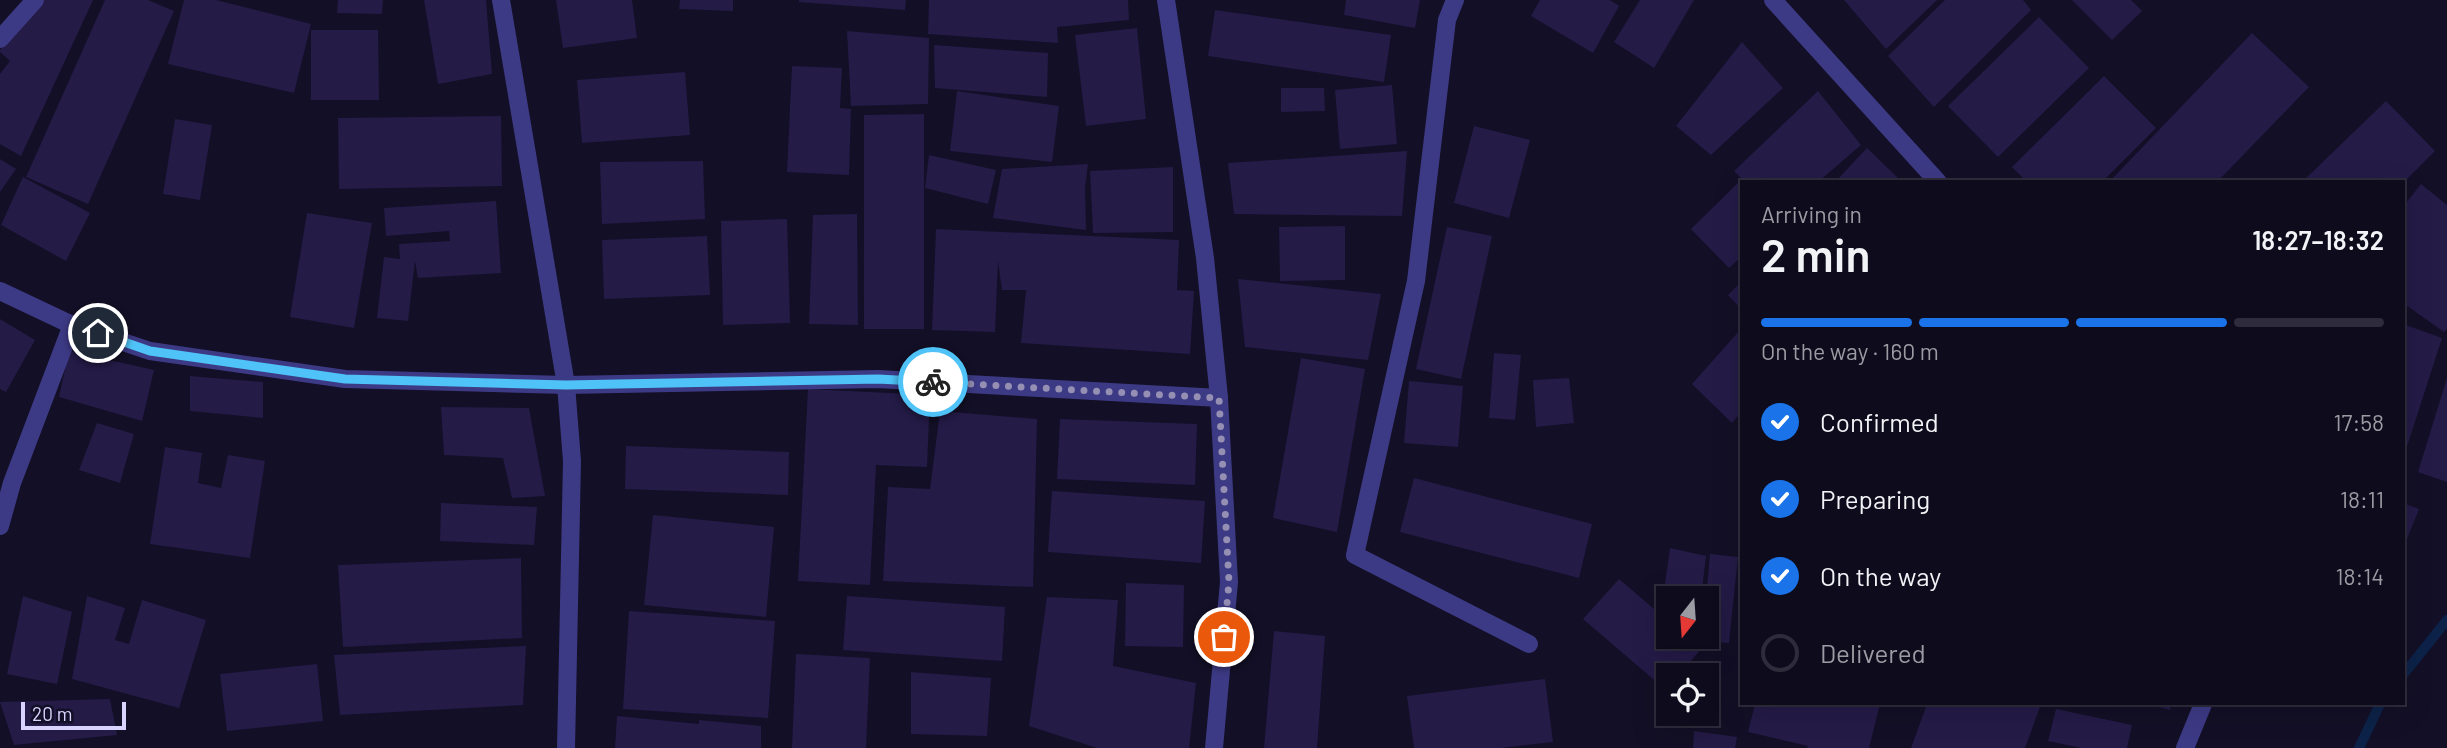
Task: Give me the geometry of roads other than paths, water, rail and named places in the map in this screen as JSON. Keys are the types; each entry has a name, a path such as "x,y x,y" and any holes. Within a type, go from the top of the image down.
{"street":[{"path":"0,39 35,0"},
{"path":"501,0 566,385 572,461 566,748"},
{"path":"1166,0 1205,258 1219,398 1229,582 1214,748"},
{"path":"1455,0 1447,20 1416,281 1355,555 1529,644"},
{"path":"1773,0 1936,180"},
{"path":"0,291 72,325 150,351 345,379 566,385 878,379 1219,398"},
{"path":"0,526 12,483 72,325"},
{"path":"2185,748 2203,705"}],"waterway":[{"path":"2405,672 2447,620"},
{"path":"2359,748 2380,705"}]}
